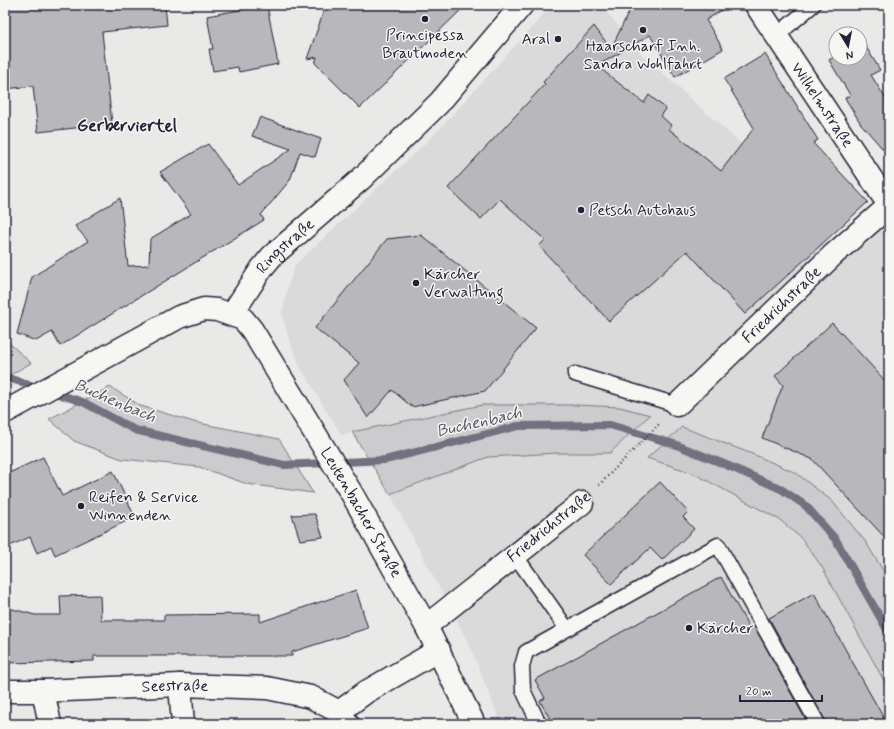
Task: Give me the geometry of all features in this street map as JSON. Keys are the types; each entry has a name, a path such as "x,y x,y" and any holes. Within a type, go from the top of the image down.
{"street":[{"name":"Ringstraße","path":"232,314 262,268 272,256 361,179 439,103 522,5"},
{"name":"Wilhelmstraße","path":"756,5 889,206"},
{"name":"Friedrichstraße","path":"670,413 834,254 889,206"},
{"path":"12,409 180,317 204,309 217,310 232,314"},
{"name":"Leutenbacher Straße","path":"232,314 243,319 252,330 352,494 439,650 474,724"},
{"name":"Friedrichstraße","path":"426,626 582,503"},
{"name":"Seestraße","path":"5,691 43,692 180,684 267,688 311,697 344,718 366,692 439,650"},
{"path":"180,684 183,724"},
{"path":"43,692 50,724"}],"lane":[{"path":"776,36 813,5"},
{"path":"575,374 670,413"},
{"path":"539,724 523,690 522,666 526,652 718,545 818,724"},
{"path":"515,555 567,629"}],"path":[{"name":"Friedrichstraße","path":"582,503 670,413"}],"shaded area":[{"path":"552,5 601,5 644,57 738,141 787,189 787,200 829,250 889,214 889,580 865,541 796,473 755,455 682,427 648,458 693,473 780,520 802,539 822,567 889,690 889,724 501,724 471,648 390,494 488,457 558,453 610,453 620,407 576,405 482,405 341,435 300,366 289,340 282,315 287,289 295,265 433,136"},
{"path":"5,339 31,363 5,378"},
{"path":"110,387 141,406 194,422 279,439 313,493 247,484 199,467 122,459 74,441 49,419"},
{"path":"482,405 576,405 620,407 650,415 610,453 558,453 488,457 390,494 352,432"},
{"path":"682,427 755,455 796,473 832,501 865,541 889,580 889,690 822,567 802,539 780,520 693,473 647,458"}],"building":[{"path":"5,5 165,5 167,25 102,32 112,124 38,132 33,86 5,89"},
{"path":"267,5 278,64 239,72 238,67 213,71 209,49 213,49 207,16"},
{"path":"326,5 466,5 360,108 315,63 317,57 307,59"},
{"path":"632,5 730,5 706,20 723,49 675,77 650,35 597,66 644,103 649,95 666,109 661,116 671,125 669,129 721,171 754,128 724,79 765,54 818,140 813,143 868,202 745,314 687,251 609,321 539,246 545,240 500,199 481,219 448,188 545,84 543,82 594,26 611,49"},
{"path":"868,50 880,70 871,75 889,104 889,156 861,124 845,98 850,95 833,66 868,66"},
{"path":"260,117 321,139 315,157 300,152 290,180 261,215 264,220 60,346 52,332 36,341 17,334 32,277 88,241 75,226 120,198 128,266 149,265 150,239 191,214 160,172 208,144 238,185 291,149 252,136"},
{"name":"Kärcher Verwaltung","path":"421,235 536,328 485,391 412,407 392,390 368,418 344,380 359,363 315,328 387,239"},
{"path":"832,323 889,385 889,542 812,459 762,438 783,385 775,376"},
{"name":"Reifen & Service Winnenden","path":"43,457 62,496 113,471 135,517 55,555 51,546 37,553 30,537 5,548 5,475"},
{"path":"660,482 688,512 683,517 694,529 662,560 650,548 611,584 583,555"},
{"path":"315,514 323,537 300,540 292,515"},
{"name":"Kärcher","path":"721,577 750,629 754,626 808,724 553,724 540,701 545,698 535,680"},
{"path":"356,590 368,628 292,652 292,656 94,656 94,661 5,663 5,607 35,615 61,615 60,596 100,595 101,620 164,620 164,615 260,614 260,622"},
{"path":"814,593 887,724 826,724 769,618"}],"waterway":[{"name":"Buchenbach","path":"5,377 83,402 135,430 284,465 385,460 518,426 610,425 674,444 724,464 781,489 806,506 836,540 889,633"}],"place":[{"name":"Principessa Brautmoden","path":"425,19"},
{"name":"Haarscharf Inh. Sandra Wohlfahrt","path":"643,30"},
{"name":"Aral","path":"558,39"},
{"name":"Petsch Autohaus","path":"581,210"},
{"name":"Kärcher Verwaltung","path":"416,283"},
{"name":"Reifen & Service Winnenden","path":"81,506"},
{"name":"Kärcher","path":"689,628"}],"district":[{"name":"Gerberviertel","path":"127,126"}]}
